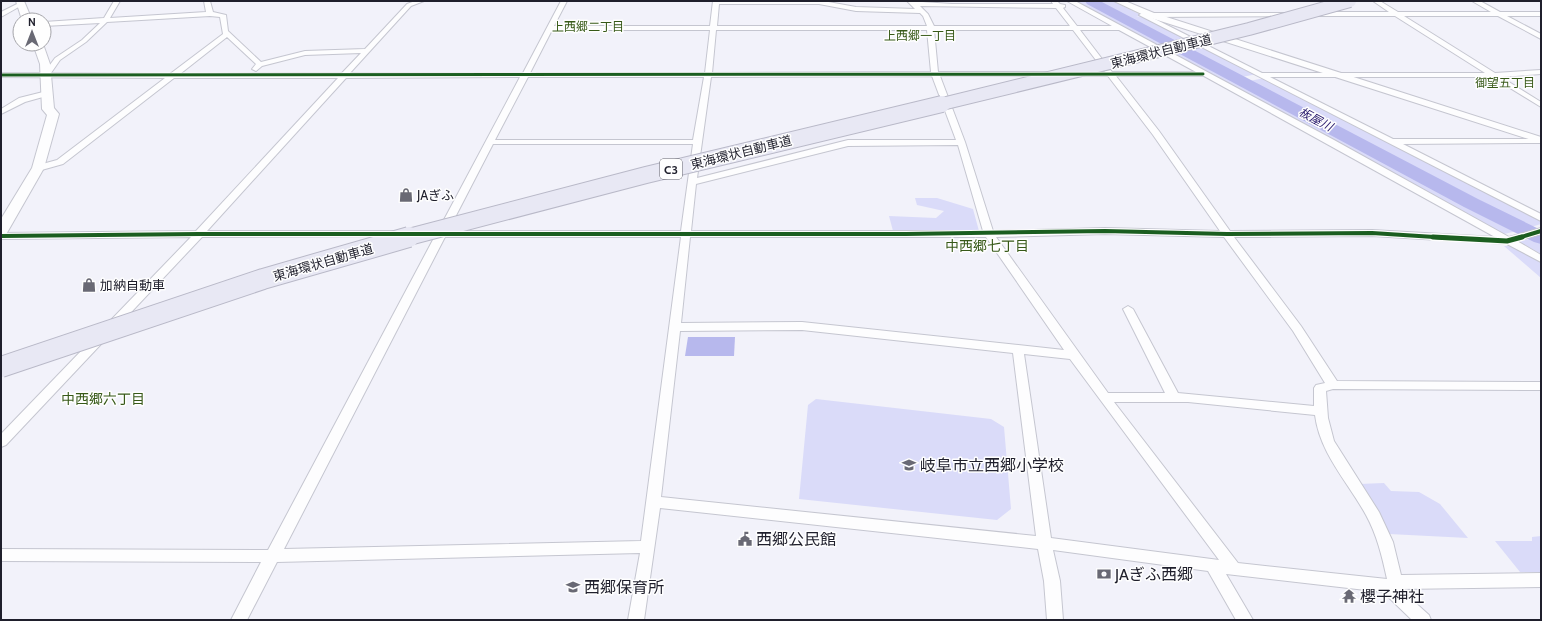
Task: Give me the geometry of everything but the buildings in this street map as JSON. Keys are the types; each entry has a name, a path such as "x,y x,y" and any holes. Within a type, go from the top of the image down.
{"highway":[{"name":"東海環状自動車道","path":"1,367 263,279 392,241 638,177 1144,55 1350,1"}],"main road":[{"path":"20,2 24,12"},
{"path":"1,231 38,168 53,114 48,109 45,64 41,52"}],"street":[{"path":"46,75 57,59 84,41 106,20 117,1"},
{"path":"207,1 210,14"},
{"path":"1,442 199,234 409,5 421,1"},
{"path":"239,620 440,234 491,142 524,75 564,1"},
{"path":"1070,1 1510,240 1541,259"},
{"path":"1118,1 1151,15 1541,141"},
{"path":"1376,1 1399,14 1541,105"},
{"path":"1475,1 1541,36"},
{"path":"1,15 20,2"},
{"path":"636,620 648,547 674,327 687,234 692,182 708,74 716,2 819,2 856,9 920,11"},
{"path":"912,2 952,6 1056,3 1079,6"},
{"path":"912,2 926,15 930,22 929,28 936,74 961,142 989,234 1073,355 1234,569"},
{"path":"1056,3 1156,133 1227,234 1300,333 1333,385"},
{"path":"52,23 210,14 223,15 227,34 260,64"},
{"path":"1541,14 1142,15 1541,218"},
{"path":"549,28 1120,28"},
{"path":"38,168 60,162 227,34"},
{"path":"249,76 260,64 305,53 366,51"},
{"path":"1260,75 1493,75 1541,72"},
{"path":"1,75 344,76 1203,74"},
{"path":"1,112 22,100 47,92"},
{"path":"1389,142 1541,141"},
{"path":"491,142 697,142"},
{"path":"692,182 848,143 961,142"},
{"path":"1,236 199,234 989,234 1105,231 1227,234 1372,233 1510,240 1541,231"},
{"path":"1128,309 1174,398"},
{"path":"674,327 802,326 1073,355"},
{"path":"1018,350 1044,543 1052,581 1055,603 1055,620"},
{"path":"1423,620 1391,584 1386,542 1372,512 1331,448 1326,437 1320,388 1333,385 1541,386"},
{"path":"1104,396 1235,401 1322,410"},
{"path":"653,502 1044,543 1150,556 1234,569 1391,584 1541,580"},
{"path":"1,555 272,556 648,547"},
{"path":"1213,566 1246,620"}],"shaded area":[{"path":"1076,1 1087,1 1517,231 1504,234"},
{"path":"1096,1 1112,1 1141,15 1136,17 1141,16 1257,74 1242,77"},
{"path":"1265,78 1541,220 1541,224 1531,227 1249,81"},
{"path":"915,198 937,198 973,209 979,231 893,231 889,216 936,218 944,211 917,205"},
{"path":"1533,238 1541,242 1541,254 1519,242"},
{"path":"1504,246 1513,246 1541,261 1541,278"},
{"path":"816,399 991,419 1004,427 1011,509 997,520 799,499 808,405"},
{"path":"1384,483 1391,491 1419,492 1440,504 1468,538 1389,534 1359,484"},
{"path":"1541,536 1541,572 1520,572 1495,541 1532,541 1532,537"}],"water":[{"path":"688,337 735,337 734,356 685,356"}],"waterway":[{"name":"板屋川","path":"1091,1 1471,203 1541,238"}],"cycle path":[{"path":"1,75 1203,74"},
{"path":"1,236 199,234 906,234 1105,231 1227,234 1372,233 1507,241 1541,231"}],"place":[{"name":"JAぎふ","path":"406,195"},
{"name":"加納自動車","path":"89,285"},
{"name":"岐阜市立西郷小学校","path":"909,465"},
{"name":"西郷公民館","path":"745,539"},
{"name":"JAぎふ西郷","path":"1104,574"},
{"name":"西郷保育所","path":"573,587"},
{"name":"櫻子神社","path":"1349,596"}],"district":[{"name":"上西郷二丁目","path":"588,26"},
{"name":"上西郷一丁目","path":"920,35"},
{"name":"御望五丁目","path":"1505,82"},
{"name":"中西郷七丁目","path":"987,246"},
{"name":"中西郷六丁目","path":"103,399"}]}
